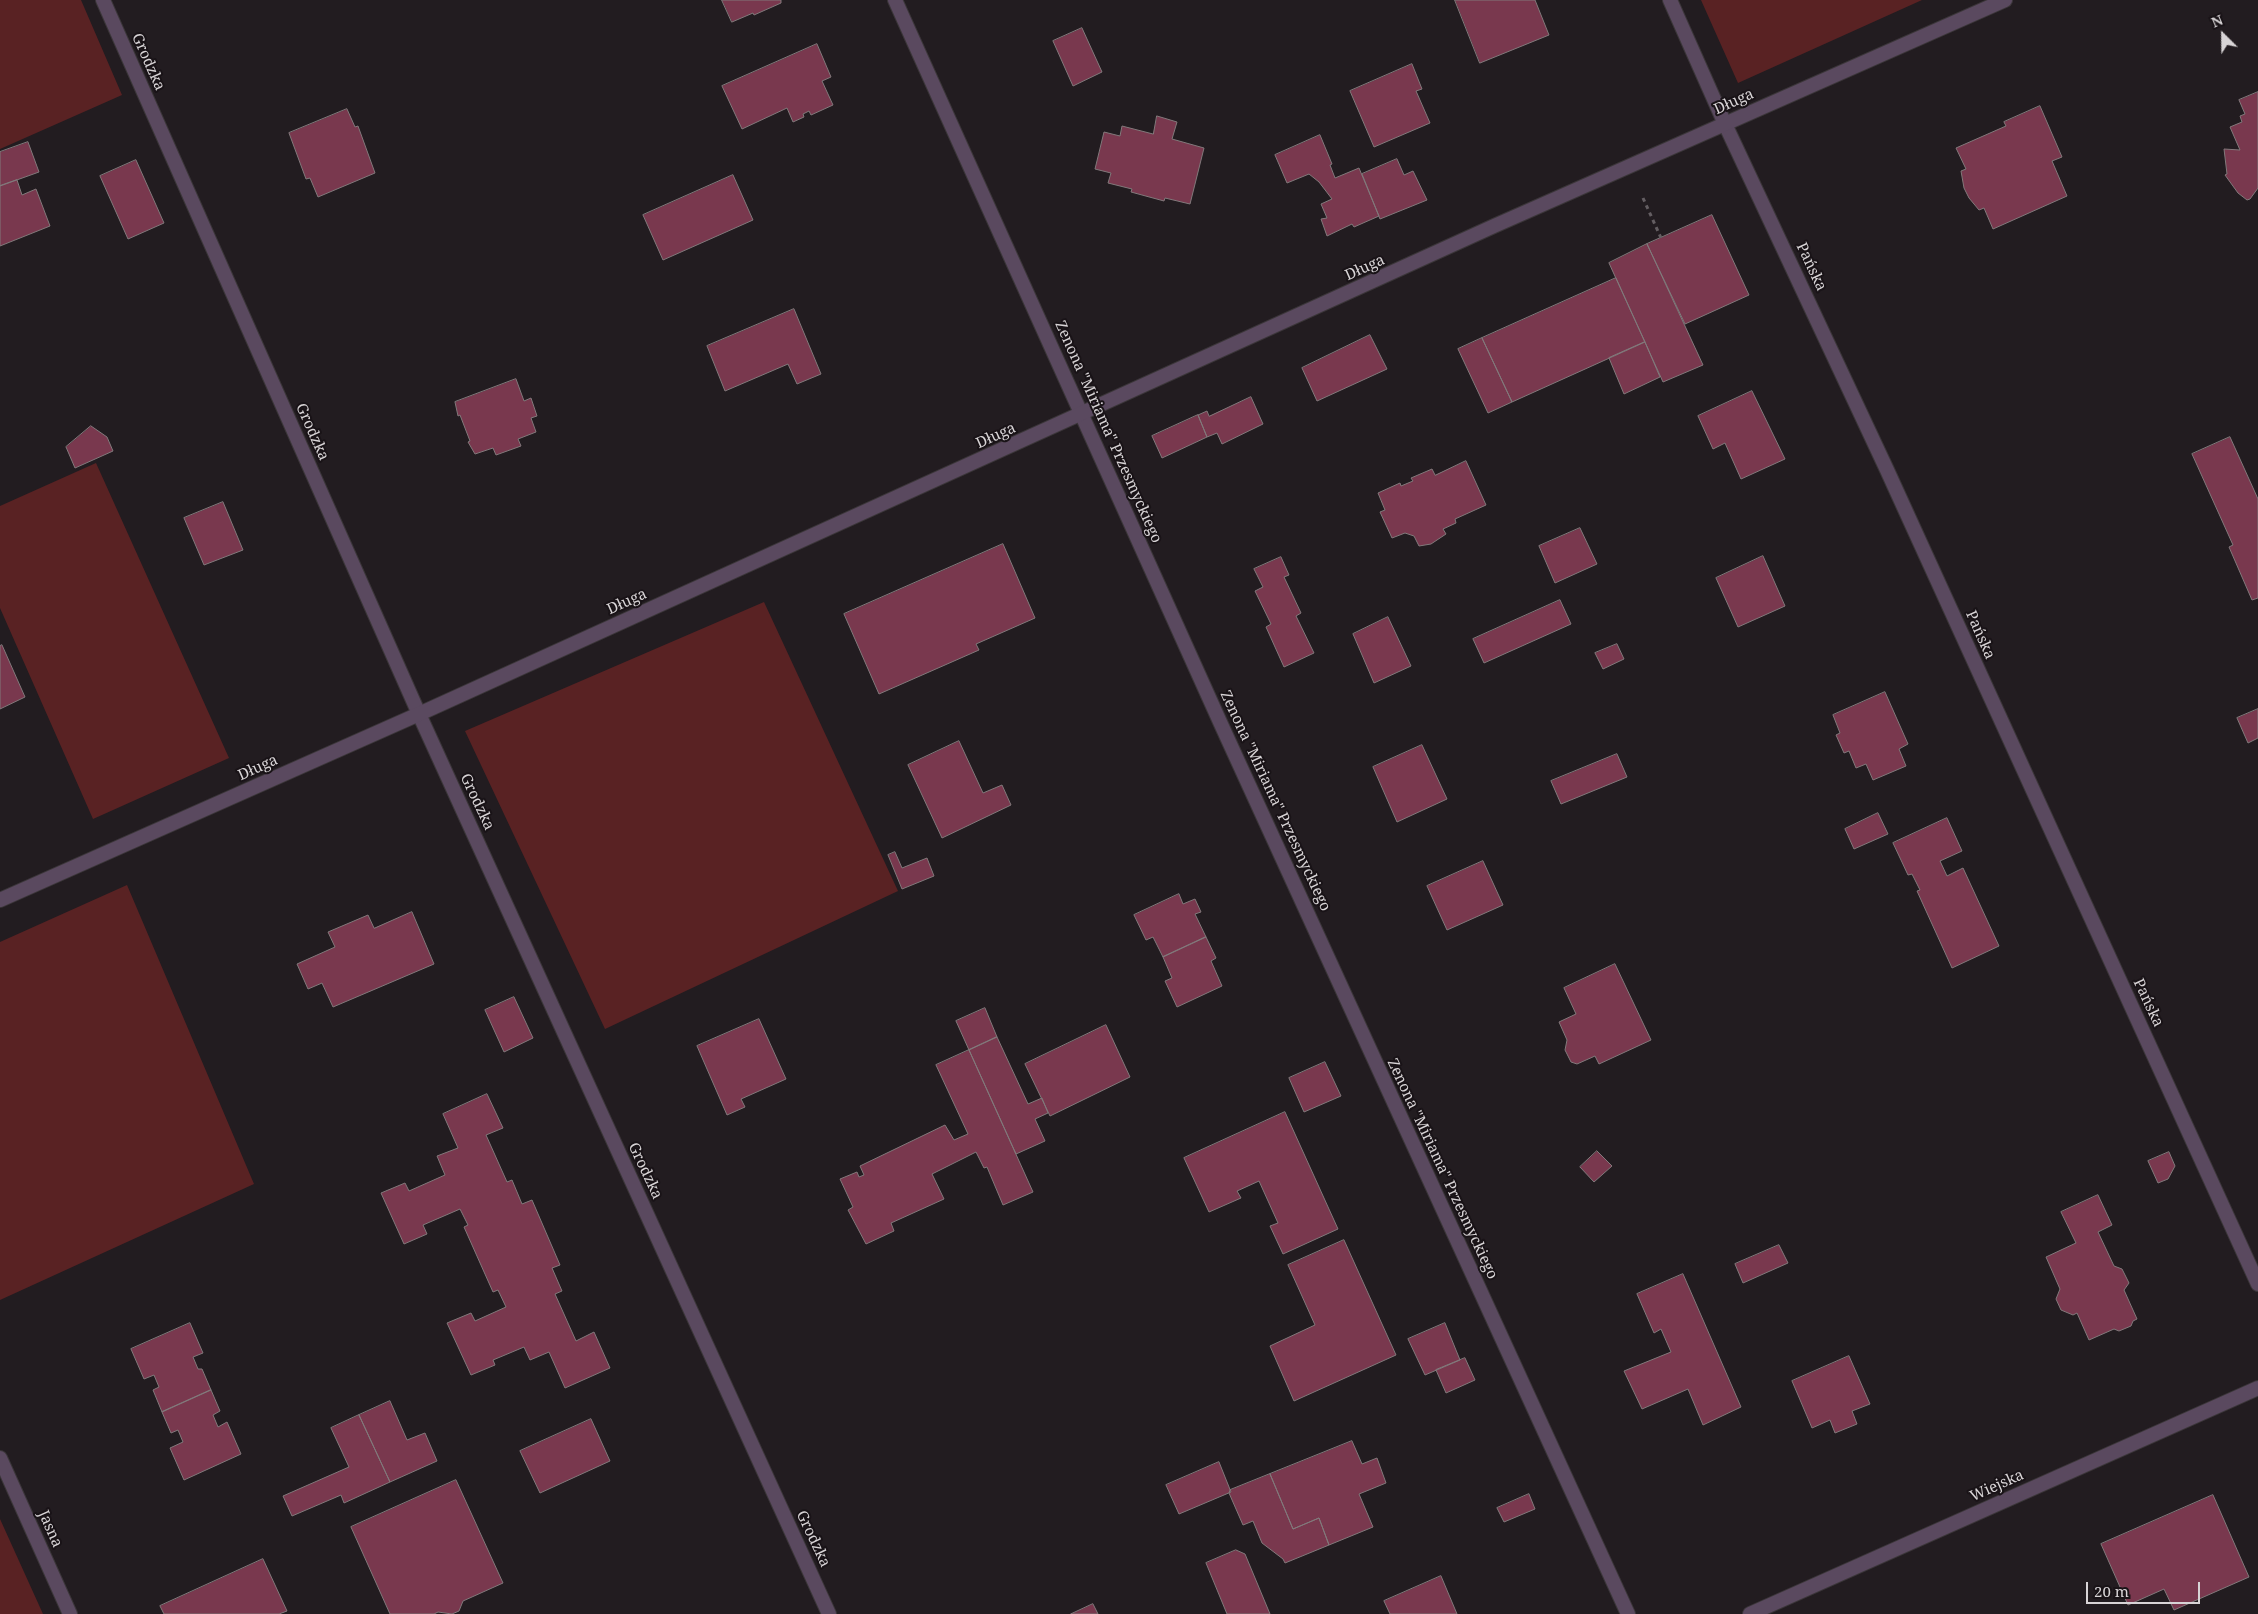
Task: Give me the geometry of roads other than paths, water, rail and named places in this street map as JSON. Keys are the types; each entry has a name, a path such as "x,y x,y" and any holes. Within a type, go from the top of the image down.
{"street":[{"name":"Grodzka","path":"103,0 419,714 829,1614"},
{"name":"Zenona \"Miriama\" Przesmyckiego","path":"895,0 1216,713 1628,1614"},
{"name":"Pańska","path":"1670,0 1725,124 1887,470 2258,1284"},
{"name":"Długa","path":"0,900 419,714 1083,414 1275,325 2005,0"},
{"name":"Wiejska","path":"1750,1614 2258,1388"},
{"name":"Jasna","path":"0,1458 70,1614"}]}
